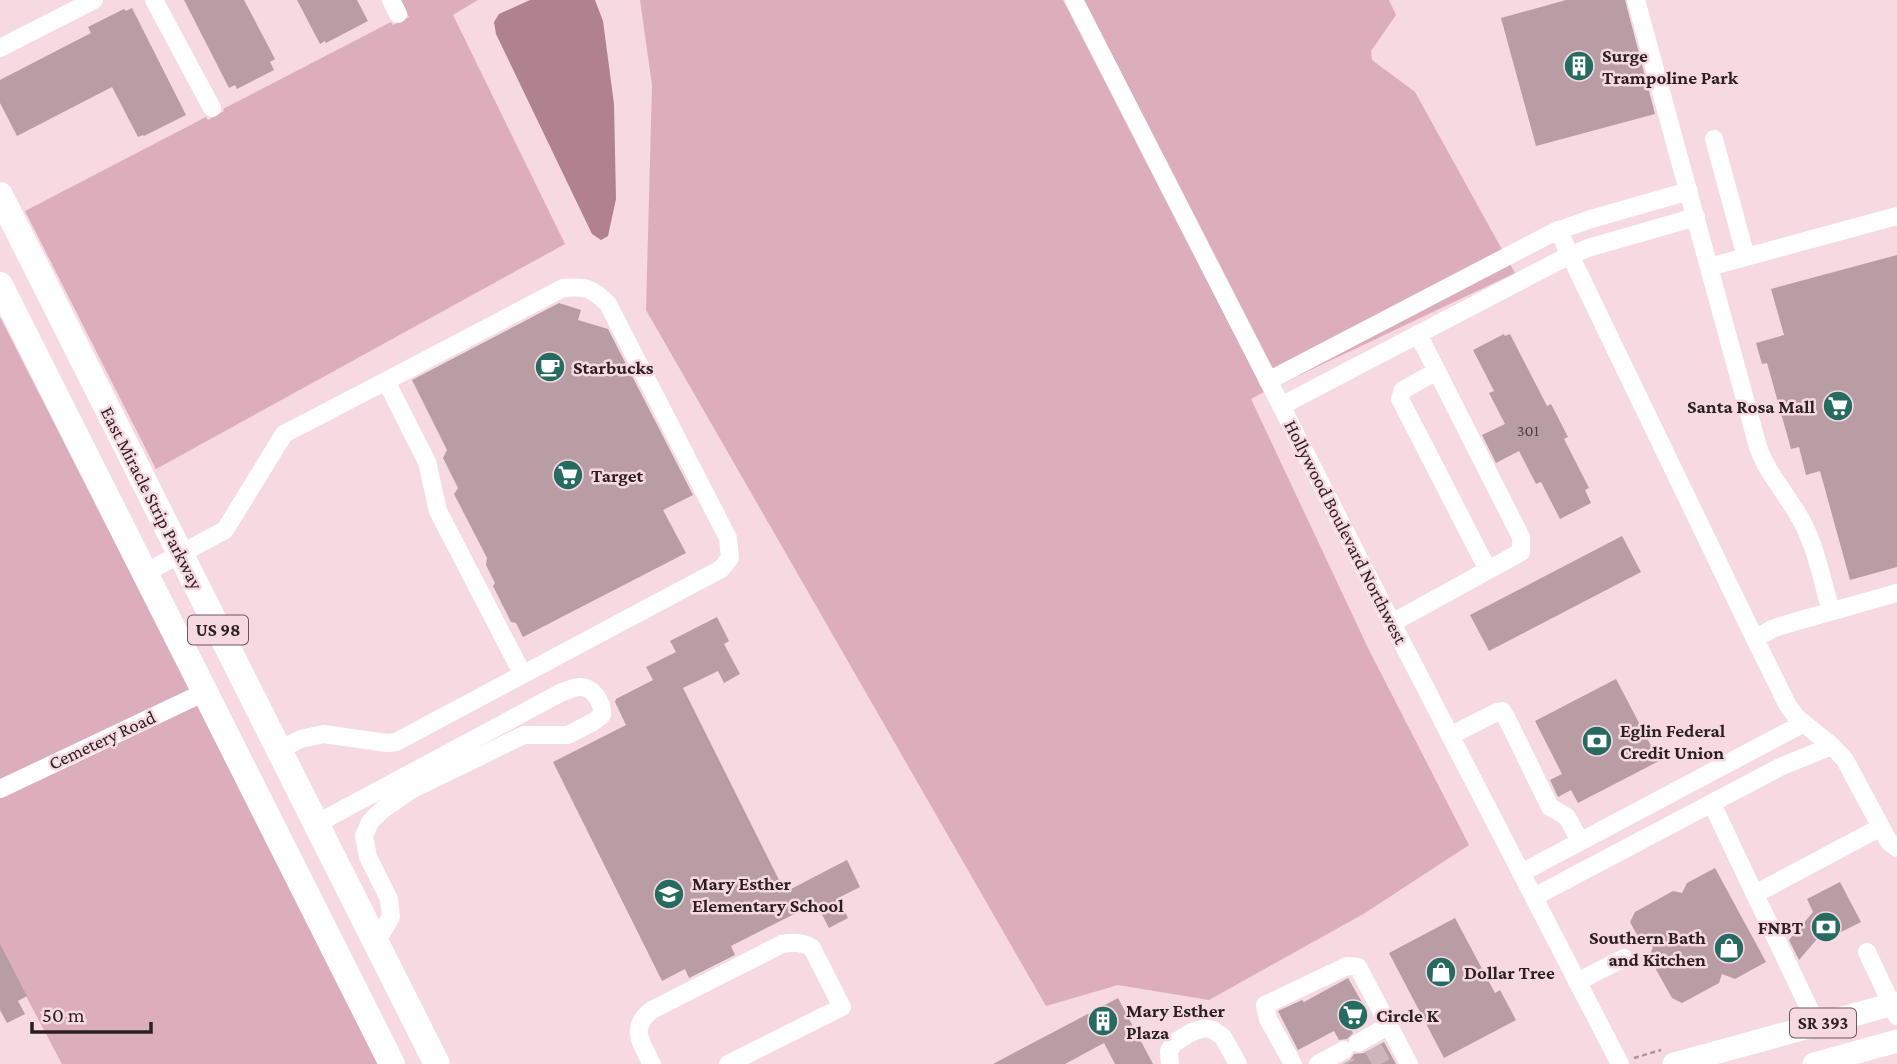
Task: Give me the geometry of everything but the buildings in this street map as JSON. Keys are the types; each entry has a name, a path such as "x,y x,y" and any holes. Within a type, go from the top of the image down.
{"highway":[{"name":"East Miracle Strip Parkway","path":"0,195 437,1064"},
{"name":"East Miracle Strip Parkway","path":"0,285 392,1064"}],"main road":[{"name":"SR 393","path":"1674,1064 1817,1025 1895,1008"},
{"name":"SR 393","path":"1814,1064 1897,1041"}],"street":[{"path":"0,48 94,0"},
{"path":"154,0 212,108"},
{"name":"Hollywood Boulevard Northwest","path":"1074,0 1619,1064"},
{"path":"1636,0 1762,460 1800,517 1809,537 1831,611"},
{"path":"1714,139 1745,257"},
{"path":"1268,381 1558,230 1689,191"},
{"path":"1709,267 1897,216"},
{"path":"1281,406 1570,255 1696,218"},
{"path":"1558,230 1787,704 1796,716 1832,746 1844,760 1889,842 1897,848"},
{"path":"145,573 225,530 284,434 563,288 578,287 596,291 608,304 728,538 730,558 721,569 396,742 323,734 301,738 279,750"},
{"path":"1392,623 1521,552 1521,537 1418,334"},
{"path":"1437,371 1403,390 1399,398 1488,570"},
{"path":"386,381 426,462 438,511 522,673"},
{"path":"1755,639 1787,624 1897,593"},
{"path":"316,824 562,692 580,687 588,689 596,695 603,707 602,715 568,735 524,735 411,790 370,822 364,836 368,858 389,900 391,917 376,942"},
{"name":"Cemetery Road","path":"0,789 205,692"},
{"path":"1450,736 1502,712 1550,807 1567,817 1580,841"},
{"path":"1521,873 1804,723"},
{"path":"1534,897 1780,767 1832,746"},
{"path":"1712,804 1817,1025"},
{"path":"1755,894 1881,827"},
{"path":"652,1064 640,1042 638,1027 643,1016 782,944 794,942 813,948 842,1007 728,1064"},
{"path":"1867,952 1895,1008"},
{"path":"1577,982 1624,958"},
{"path":"1293,1064 1268,1018 1265,1005 1347,966 1358,967 1409,1064"},
{"path":"1318,1064 1355,1049 1388,1026"},
{"path":"1170,1064 1169,1051 1174,1043 1205,1028 1223,1037 1238,1064"}],"shaded area":[{"path":"401,0 478,0 453,15 565,244 156,469 25,211 206,117 208,120 224,111 223,109 391,22 393,25 409,17"},
{"path":"530,0 595,0 603,21 614,104 616,199 608,236 601,240 592,234 496,34 494,22 499,14"},
{"path":"640,0 1063,0 1264,392 1251,399 1369,650 1469,845 1365,913 1209,1000 1118,985 1046,1006 646,310 652,85"},
{"path":"1084,0 1389,0 1396,15 1371,51 1372,60 1415,92 1515,273 1281,384"},
{"path":"0,317 190,690 0,780"},
{"path":"197,704 382,1064 62,1064 0,947 0,798"}],"tunnel":[{"path":"1373,1048 1382,1064"}],"place":[{"name":"Surge Trampoline Park","path":"1579,66"},
{"name":"Starbucks","path":"550,367"},
{"name":"Santa Rosa Mall","path":"1838,406"},
{"name":"Target","path":"568,475"},
{"name":"Eglin Federal Credit Union","path":"1597,741"},
{"name":"Mary Esther Elementary School","path":"669,894"},
{"name":"FNBT","path":"1826,927"},
{"name":"Southern Bath and Kitchen","path":"1729,948"},
{"name":"Dollar Tree","path":"1441,972"},
{"name":"Circle K","path":"1353,1015"},
{"name":"Mary Esther Plaza","path":"1103,1021"}]}
